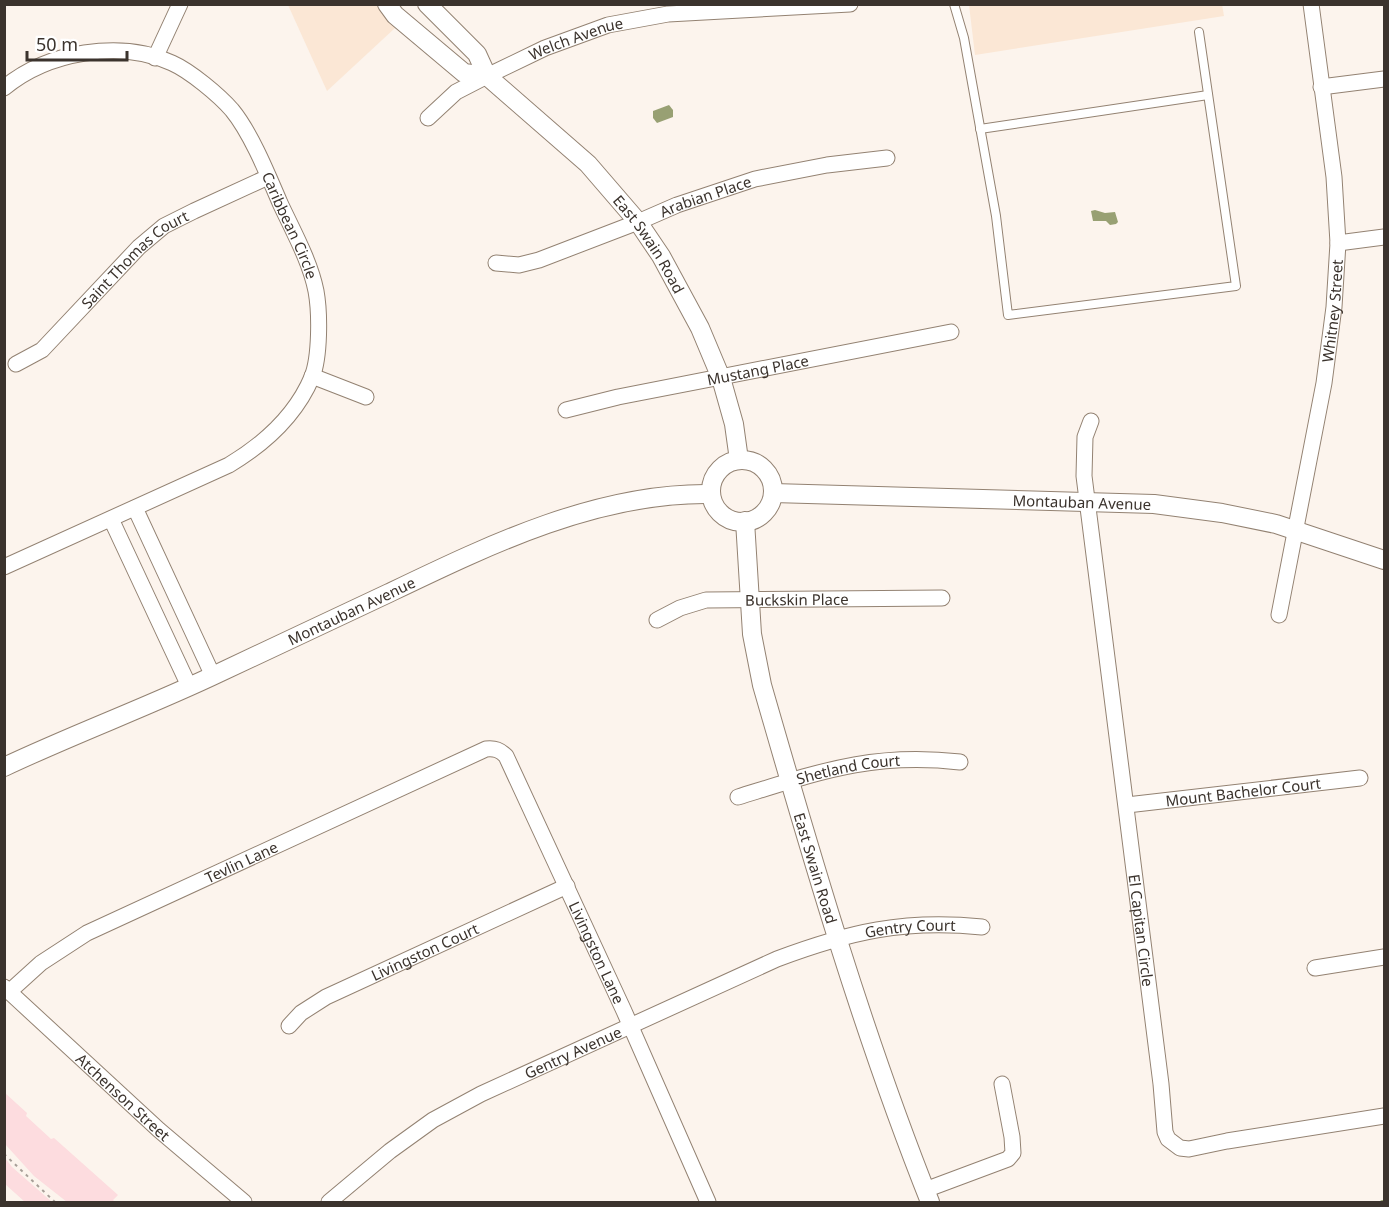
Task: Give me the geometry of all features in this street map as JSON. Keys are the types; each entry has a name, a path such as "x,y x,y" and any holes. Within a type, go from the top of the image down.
{"street":[{"path":"155,58 180,4"},
{"name":"East Swain Road","path":"387,4 395,15 464,73 487,76"},
{"name":"East Swain Road","path":"427,4 477,54 487,76 588,164 638,222 682,292 700,328 721,378 734,424 739,460"},
{"name":"Welch Avenue","path":"428,118 456,93 487,76 577,35 639,18 694,12 739,12 850,4"},
{"name":"Whitney Street","path":"1279,615 1324,383 1334,307 1338,243 1334,177 1311,4"},
{"name":"Caribbean Circle","path":"4,88 22,75 44,64 80,53 112,51 143,54 172,63 222,100 245,131 308,264 316,292 319,315 312,376 284,422 269,437 229,465 4,567"},
{"path":"1322,87 1384,79"},
{"name":"Arabian Place","path":"496,263 519,265 539,260 677,205 755,179 816,167 887,158"},
{"name":"Saint Thomas Court","path":"16,364 42,350 139,247 159,230 268,177"},
{"path":"1338,243 1384,237"},
{"name":"Mustang Place","path":"566,410 618,397 951,332"},
{"path":"312,376 366,397"},
{"name":"El Capitan Circle","path":"1092,421 1085,437 1083,452 1088,501 1161,1083 1163,1122 1168,1139 1180,1148 1189,1149 1384,1116"},
{"path":"739,460 759,465 767,473 772,493 770,503 764,512 756,518 745,521 726,518 714,503 711,494 715,475 730,462 739,460"},
{"name":"Montauban Avenue","path":"772,493 1154,504 1222,513 1295,530 1384,560"},
{"name":"Montauban Avenue","path":"4,767 213,676 432,572 515,537 578,514 623,503 657,497 711,494"},
{"path":"135,508 213,676"},
{"path":"111,519 189,686"},
{"name":"East Swain Road","path":"745,521 752,633 759,672 868,1038 927,1196"},
{"name":"Buckskin Place","path":"657,620 681,608 706,600 942,598"},
{"name":"Livingston Lane","path":"486,749 500,751 506,756 630,1024 708,1203"},
{"name":"Tevlin Lane","path":"7,990 41,963 87,933 486,749"},
{"name":"Shetland Court","path":"738,797 843,766 872,761 900,759 960,762"},
{"name":"Mount Bachelor Court","path":"1127,805 1360,778"},
{"name":"Livingston Court","path":"289,1026 301,1013 326,997 567,886"},
{"name":"Gentry Court","path":"838,938 884,928 918,924 948,923 982,927"},
{"name":"Gentry Avenue","path":"329,1203 390,1151 433,1120 481,1094 630,1024 777,959 838,938"},
{"path":"1315,968 1384,957"},
{"name":"Atchenson Street","path":"7,990 159,1130 244,1203"},
{"path":"927,1196 1008,1159 1013,1154 1002,1084"}],"lane":[{"path":"954,4 964,38 996,216 1008,315 1236,286 1199,32"},
{"path":"980,129 1208,95"}],"path":[{"path":"4,1154 55,1203"}],"shaded area":[{"path":"1222,4 1224,16 975,55 969,5"},
{"path":"288,5 377,5 395,28 327,91"},
{"path":"669,105 673,110 673,117 657,123 653,118 653,111"},
{"path":"1091,211 1105,213 1115,212 1118,222 1110,225 1106,221 1093,221"},
{"path":"5,1093 51,1139 54,1138 118,1195 113,1200 115,1202 67,1202 34,1176 5,1144"},
{"path":"5,1158 52,1202 25,1202 5,1184"}]}
